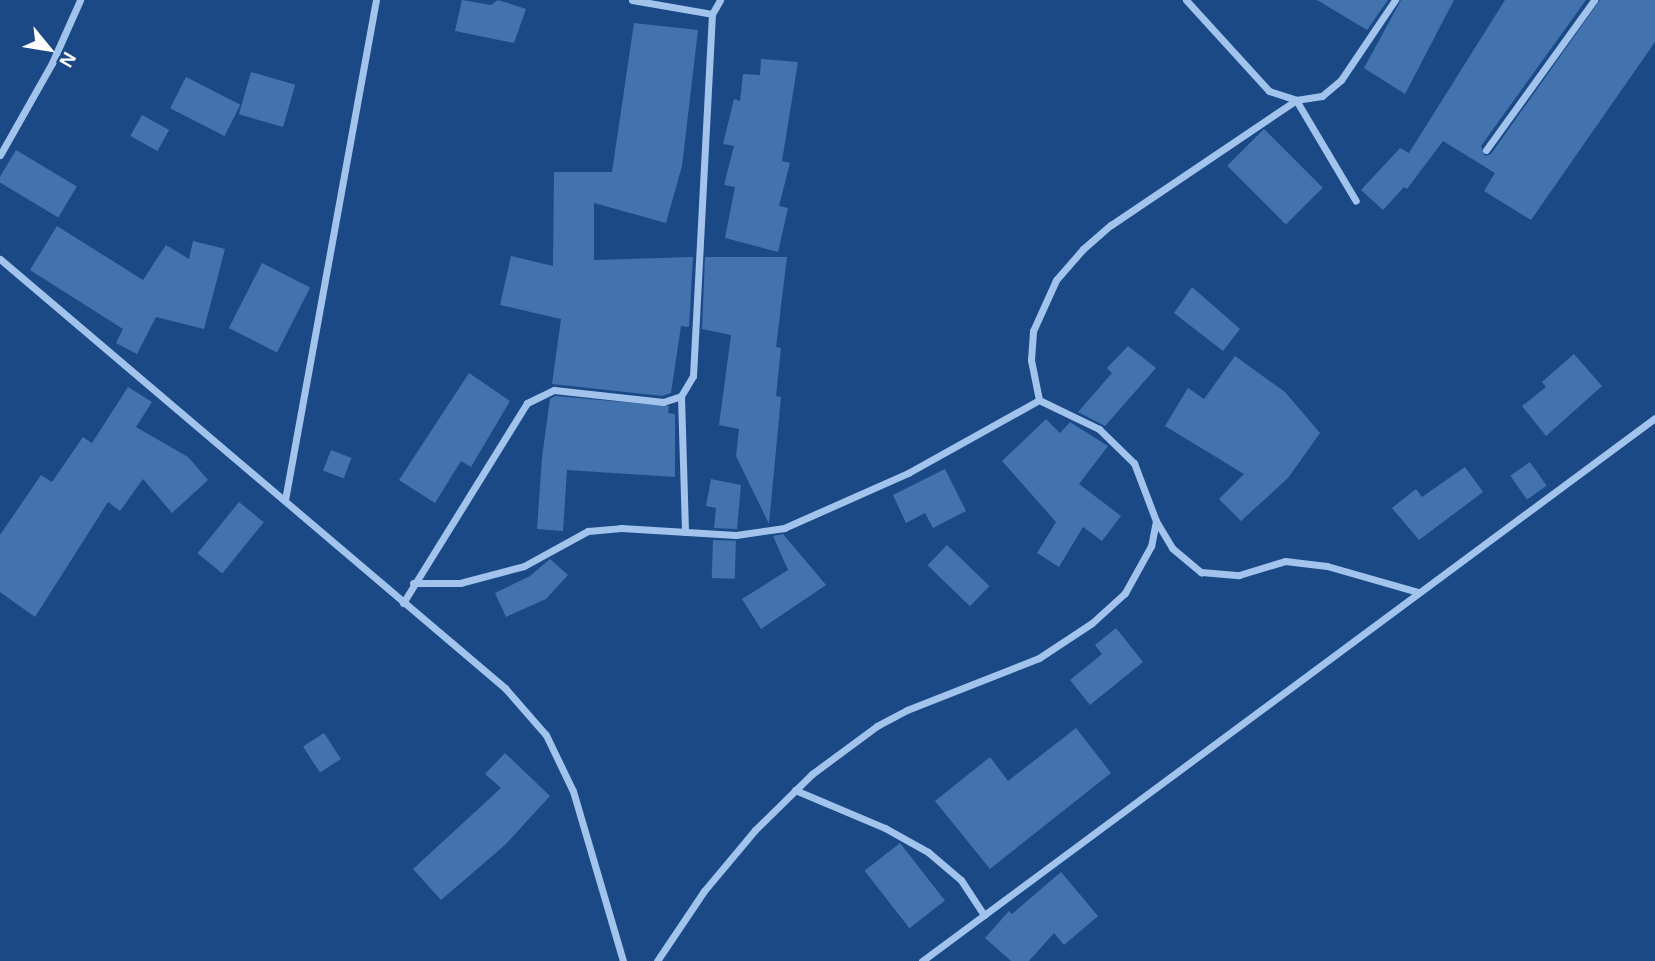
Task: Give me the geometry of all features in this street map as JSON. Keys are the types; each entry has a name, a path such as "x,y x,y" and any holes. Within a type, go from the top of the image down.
{"street":[{"path":"0,155 52,63 80,0"},
{"path":"285,500 376,0"},
{"path":"632,0 712,14"},
{"path":"685,532 681,396 693,376 712,14 720,0"},
{"path":"1186,0 1269,90 1296,100 1356,201"},
{"path":"1039,400 1031,360 1033,331 1056,281 1083,249 1111,225 1296,100 1322,96 1341,80 1395,0"},
{"path":"1486,150 1594,0"},
{"path":"0,259 505,688 546,735 573,791 623,961"},
{"path":"403,603 527,403 554,390 663,402 681,396"},
{"path":"1039,400 1077,415 1120,446 1144,482 1156,521 1172,548 1201,572 1239,575 1285,561 1327,566 1418,592"},
{"path":"413,583 460,583 524,566 588,531 736,535 784,528 908,473 1039,400"},
{"path":"922,961 1655,418"},
{"path":"656,961 704,891 795,790 877,726 1039,658 1092,623 1125,593 1141,568 1156,521"},
{"path":"795,790 885,828 928,852 961,880 984,915"}],"building":[{"path":"462,0 491,5 498,0 526,9 514,43 455,31"},
{"path":"1317,0 1388,0 1367,30"},
{"path":"1401,0 1454,0 1405,94 1364,68"},
{"path":"1505,0 1586,0 1481,146 1485,156 1491,154 1600,0 1655,0 1655,42 1531,220 1484,191 1495,173 1443,141 1407,189 1404,187 1383,210 1361,190 1400,148 1409,153"},
{"path":"634,23 698,30 682,166 666,223 594,203 594,260 693,257 689,327 681,326 671,393 662,396 552,384 561,319 500,305 511,256 553,266 554,172 612,172"},
{"path":"761,59 798,62 782,161 790,163 779,206 788,208 778,252 725,238 735,187 724,185 734,146 723,144 734,99 740,101 743,74 760,75"},
{"path":"251,72 295,85 283,127 239,114"},
{"path":"186,77 240,105 224,136 170,108"},
{"path":"142,115 169,130 157,151 130,136"},
{"path":"1264,129 1323,188 1286,224 1227,166"},
{"path":"16,150 77,187 58,217 0,182 0,177"},
{"path":"57,226 143,280 166,245 189,259 193,241 225,249 204,329 156,317 137,354 116,343 123,329 30,270"},
{"path":"705,257 787,257 776,347 781,348 776,396 781,397 769,524 736,456 739,429 719,425 731,335 702,329"},
{"path":"262,263 310,288 277,353 229,328"},
{"path":"1192,287 1240,329 1223,351 1174,313"},
{"path":"1128,346 1156,368 1105,426 1078,412 1112,373 1107,368"},
{"path":"1574,354 1602,386 1546,436 1522,406 1546,387 1542,382"},
{"path":"1235,356 1285,392 1320,433 1288,478 1241,521 1219,499 1244,474 1165,426 1188,388 1204,399"},
{"path":"469,373 510,401 471,467 461,461 435,503 399,480"},
{"path":"128,387 152,402 136,427 188,457 208,480 172,513 143,479 120,511 108,502 35,617 0,592 0,535 41,475 52,482 83,437 92,443"},
{"path":"555,396 669,406 668,413 675,414 675,477 567,470 563,531 537,529 542,457 550,399"},
{"path":"1046,419 1060,433 1070,422 1108,446 1079,484 1121,516 1102,541 1083,527 1059,567 1037,553 1056,522 1002,461"},
{"path":"331,450 352,458 344,478 323,471"},
{"path":"1530,462 1547,486 1527,500 1510,476"},
{"path":"1465,467 1483,492 1419,540 1392,508 1416,489 1422,497"},
{"path":"945,469 966,511 933,528 925,513 906,523 893,495"},
{"path":"711,479 741,485 737,529 714,528 716,508 706,506"},
{"path":"239,502 264,522 222,573 197,553"},
{"path":"783,534 826,585 761,629 742,599 788,570 773,536"},
{"path":"713,540 736,541 735,579 712,578"},
{"path":"947,545 989,586 970,606 928,565"},
{"path":"550,559 568,575 546,599 506,617 495,593 530,576"},
{"path":"1116,628 1143,662 1090,705 1070,680 1102,654 1095,645"},
{"path":"1076,728 1111,773 990,869 935,801 990,757 1008,781"},
{"path":"324,733 341,759 320,773 303,747"},
{"path":"505,753 550,796 505,845 441,900 413,869 501,788 485,774"},
{"path":"900,843 945,901 909,928 865,871"},
{"path":"1061,872 1098,916 1064,945 1054,933 1029,961 1011,961 985,938 1009,911 1012,914"}]}
